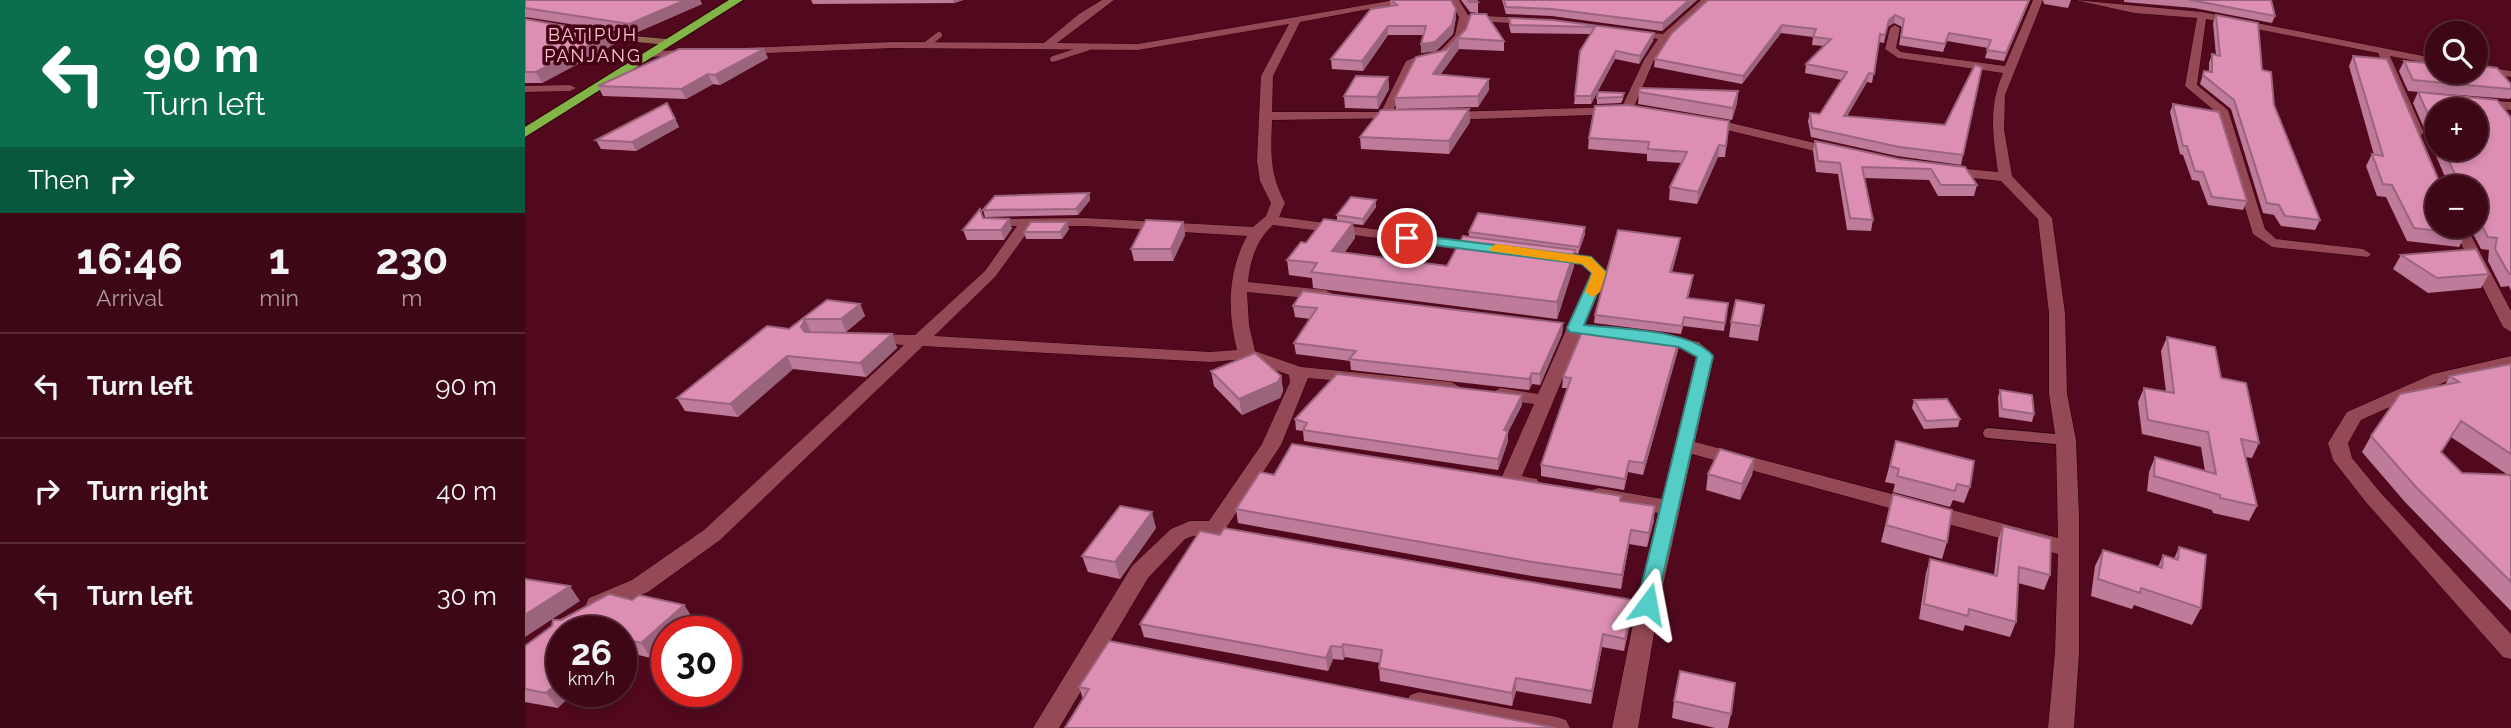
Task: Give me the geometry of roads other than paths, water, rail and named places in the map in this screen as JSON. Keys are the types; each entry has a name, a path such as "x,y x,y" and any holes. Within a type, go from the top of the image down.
{"highway":[{"path":"525,133 715,0"},
{"path":"525,116 570,88 647,47 667,42 737,0"}],"street":[{"path":"1047,46 1083,16 1109,0"},
{"path":"732,51 926,45 1087,48 1146,46 1412,0"},
{"path":"1385,115 1410,63 1442,56 1462,33 1466,18 1454,0"},
{"path":"1266,116 1424,116 1634,110 1649,60 1665,37 1707,0"},
{"path":"2005,177 1998,114 1999,95 2038,0"},
{"path":"2080,0 2202,15 2425,59"},
{"path":"2202,15 2191,86 2223,110 2258,231 2272,243 2363,254"},
{"path":"1466,18 1542,21"},
{"path":"1273,221 1278,203 1268,181 1264,162 1267,76 1296,20"},
{"path":"1895,28 1890,49 1898,55 2008,70"},
{"path":"1615,30 1665,37"},
{"path":"573,32 647,47 704,52"},
{"path":"2382,49 2410,97 2422,145"},
{"path":"2488,71 2511,74"},
{"path":"525,89 570,88"},
{"path":"2505,106 2511,124"},
{"path":"1691,118 1847,154"},
{"path":"1930,169 2005,177 2041,212 2047,225 2057,313 2058,394 2066,440 2069,549 2067,653 2060,728"},
{"path":"1247,355 1241,336 1239,286 1242,267 1256,232 1273,221 1504,250"},
{"path":"991,222 1256,232"},
{"path":"576,615 640,586 712,535 923,340 990,274 1028,222"},
{"path":"2465,238 2511,327"},
{"path":"1510,481 1599,272 1586,260 1532,253"},
{"path":"1239,286 1343,298"},
{"path":"1625,728 1648,604 1687,446 1705,356 1693,346 1681,342 1636,336"},
{"path":"851,339 923,340 1210,357 1247,355 1298,372 1545,400"},
{"path":"2511,361 2439,378 2354,416 2337,443 2343,460 2372,496 2511,650"},
{"path":"1215,529 1271,445 1299,382 1298,372"},
{"path":"1271,445 1292,448"},
{"path":"1687,446 2069,549"},
{"path":"1485,478 1546,486"},
{"path":"1582,492 1670,508"},
{"path":"1046,728 1096,640 1140,572 1169,541 1190,528 1239,534"},
{"path":"1625,601 1648,604"},
{"path":"1096,640 1123,645"},
{"path":"1395,697 1557,728"}],"lane":[{"path":"926,45 939,35"},
{"path":"1053,60 1087,48"},
{"path":"1989,433 2066,440"}],"district":[{"name":"BATIPUH PANJANG","path":"593,44"}]}
